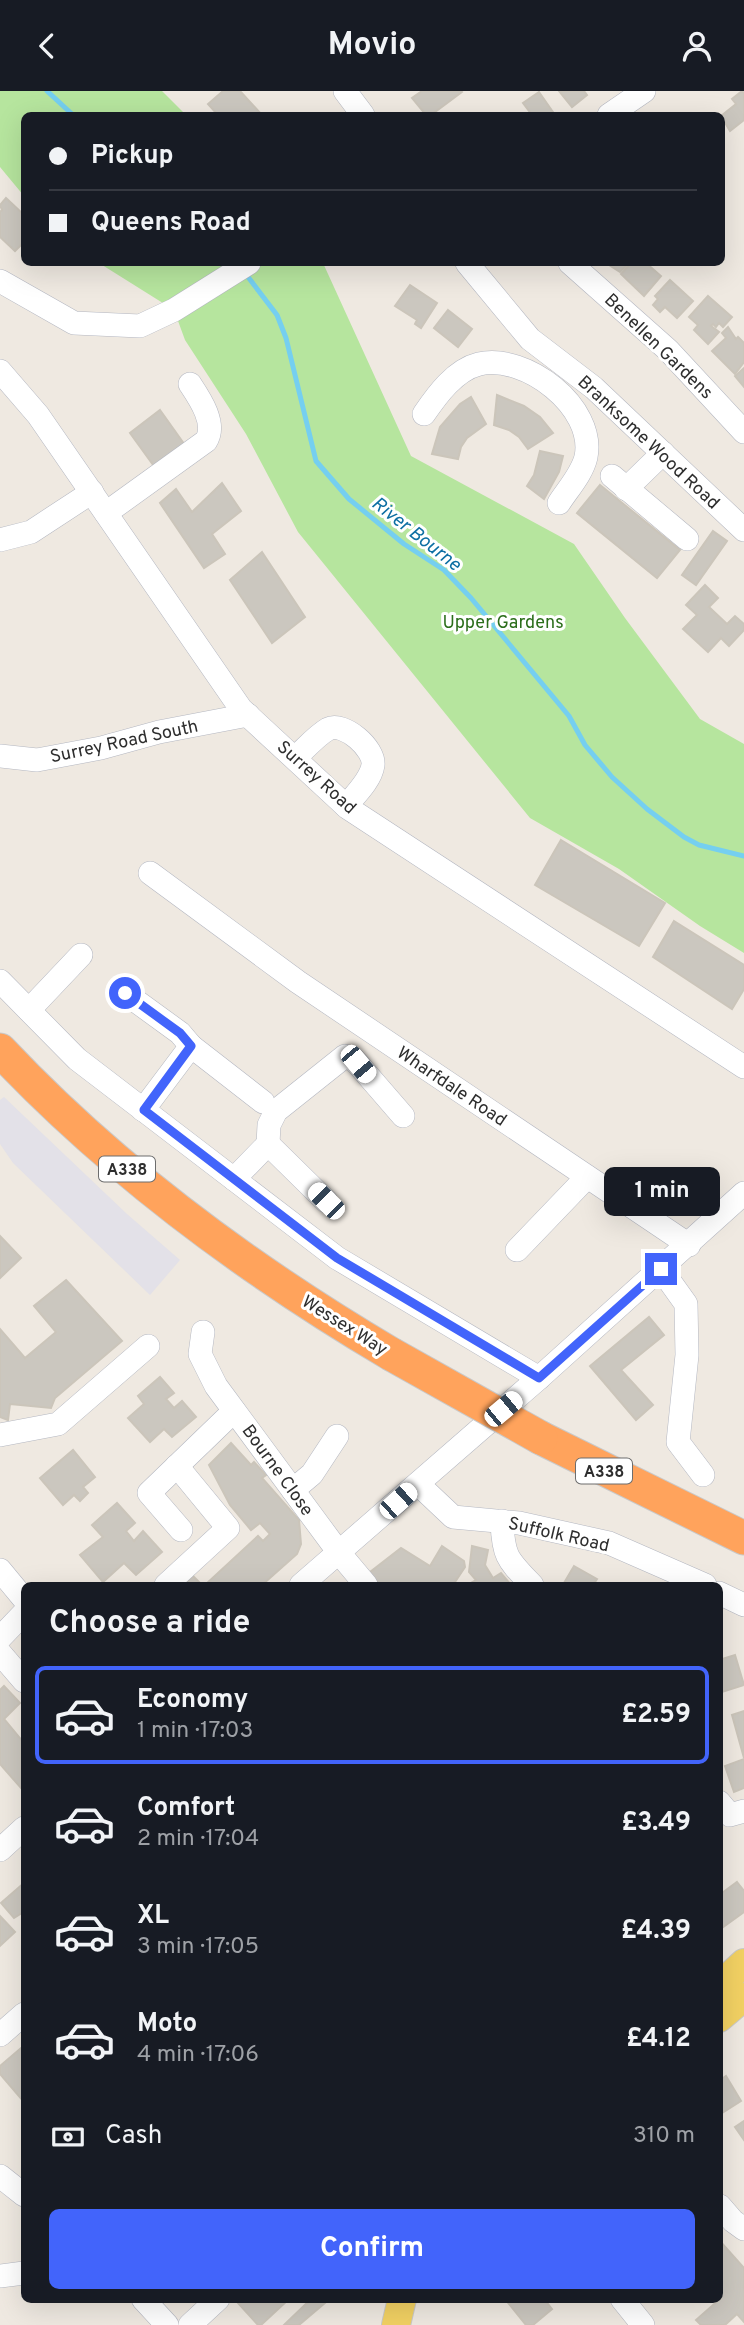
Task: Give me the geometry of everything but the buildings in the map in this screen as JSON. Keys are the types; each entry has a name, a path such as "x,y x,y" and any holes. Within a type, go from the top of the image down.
{"highway":[{"name":"Wessex Way","path":"0,1051 74,1125 172,1206 277,1282 391,1354 541,1438 741,1538"}],"main road":[{"path":"723,1982 744,1963"},
{"path":"723,2015 744,1997"},
{"path":"396,2325 401,2303"}],"street":[{"path":"345,91 361,112"},
{"path":"613,112 644,91"},
{"path":"0,281 74,323 140,325 174,310 244,266"},
{"name":"Branksome Wood Road","path":"469,266 530,339 594,388 744,530"},
{"name":"Benellen Gardens","path":"573,266 668,350 744,432"},
{"path":"528,372 530,339"},
{"path":"424,414 436,396 453,379 477,365 490,363 528,372 545,382 576,411 586,438 585,459 581,470 559,503"},
{"name":"Surrey Road","path":"0,370 38,415 241,709 346,806 744,1067"},
{"path":"106,513 206,442 210,436 202,404 190,384"},
{"path":"576,411 594,388"},
{"path":"663,453 619,482 687,539"},
{"path":"0,540 31,532 92,492"},
{"name":"Surrey Road South","path":"0,756 37,760 248,715"},
{"path":"295,758 328,729 337,727 347,730 361,743 371,756 373,768 346,806"},
{"name":"Wharfdale Road","path":"150,873 298,982 689,1245"},
{"path":"29,1010 81,955"},
{"path":"0,981 77,1059 337,1258 539,1378"},
{"path":"125,993 180,1033 191,1046 263,1102"},
{"path":"144,1110 191,1046"},
{"path":"234,1179 268,1144 269,1125 276,1111 345,1056 358,1064 403,1116"},
{"path":"268,1144 326,1201"},
{"path":"517,1249 587,1177"},
{"path":"305,1582 539,1378 744,1193"},
{"path":"661,1269 686,1304 687,1355 678,1442 703,1475"},
{"name":"Bourne Close","path":"203,1332 200,1354 216,1386 363,1582"},
{"path":"0,1435 58,1424 148,1346"},
{"path":"181,1530 149,1493 234,1411"},
{"path":"293,1490 312,1474 337,1436"},
{"path":"169,1582 228,1528 177,1466"},
{"name":"Suffolk Road","path":"418,1484 453,1517 519,1523 609,1543 698,1582"},
{"path":"502,1521 504,1552 529,1582"},
{"path":"0,1570 21,1595"},
{"path":"723,1595 744,1605"},
{"path":"0,1638 21,1616"},
{"path":"0,1653 21,1678"},
{"path":"0,1850 21,1831"},
{"path":"0,2035 21,2017"},
{"path":"723,2026 744,2018"},
{"path":"0,2176 21,2193"},
{"path":"723,2209 744,2229"},
{"path":"0,2276 21,2273"},
{"path":"147,2303 167,2325"},
{"path":"190,2325 214,2303"},
{"path":"625,2303 643,2325"}],"shaded area":[{"path":"4,1097 127,1214 180,1260 150,1295 13,1163 0,1144 0,1100"}],"green space":[{"path":"0,91 162,91 183,112 21,112 21,192 0,167"},
{"name":"Upper Gardens","path":"104,266 324,266 411,456 574,544 700,719 744,744 744,953 700,926 619,869 530,818 298,532 246,434 185,340 174,310"}],"waterway":[{"name":"River Bourne","path":"47,91 70,112"},
{"name":"River Bourne","path":"245,273 277,315 286,338 316,461 349,499 404,544 444,570 471,598 569,716 585,745 612,777 647,809 684,837 699,845 744,856"}],"route":[{"path":"125,993 180,1033 191,1046 144,1110 337,1258 539,1378 661,1269"}]}
